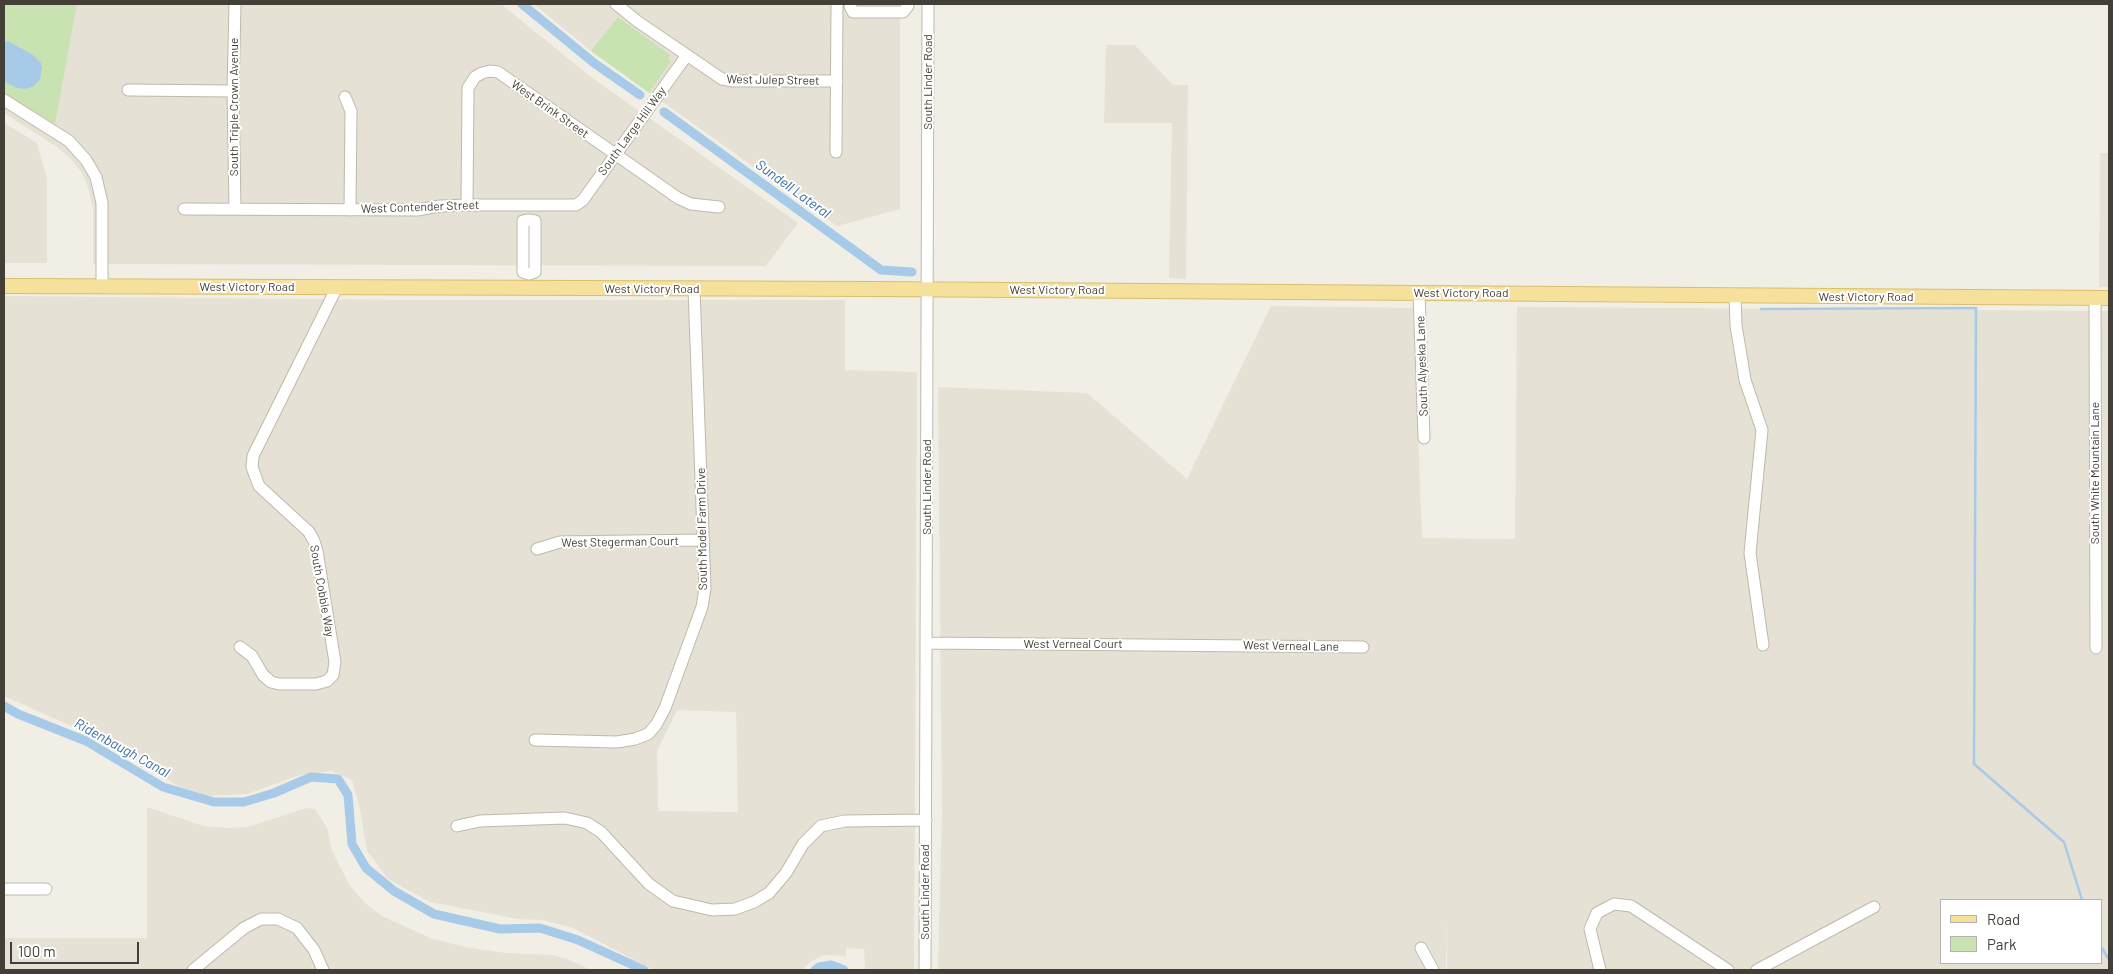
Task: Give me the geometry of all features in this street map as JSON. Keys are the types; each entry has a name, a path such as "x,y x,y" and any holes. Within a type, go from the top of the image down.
{"main road":[{"name":"West Victory Road","path":"4,286 927,289 2109,298"}],"street":[{"name":"South Triple Crown Avenue","path":"235,4 233,91 235,209"},
{"name":"West Julep Street","path":"616,4 637,22 722,79 733,81 836,81"},
{"path":"836,152 837,5 850,5 853,12 903,12 907,5 928,5"},
{"name":"South Linder Road","path":"925,970 928,5"},
{"name":"South Large Hill Way","path":"576,205 583,200 687,56"},
{"name":"West Brink Street","path":"467,205 468,88 475,77 482,73 498,72 678,198 691,204 719,207"},
{"path":"128,90 233,91"},
{"path":"344,97 351,111 350,210"},
{"path":"4,101 69,142 86,160 96,177 102,203 102,287"},
{"name":"West Contender Street","path":"184,209 417,210 440,206 467,205 576,205"},
{"path":"528,288 529,274 536,272 535,221 529,220 529,206"},
{"name":"South Cobble Way","path":"240,647 252,656 263,675 271,682 279,684 316,684 327,681 333,675 335,662 314,541 309,532 259,486 252,467 253,456 336,287"},
{"name":"South Model Farm Drive","path":"536,740 617,742 635,739 648,734 665,708 702,607 705,588 704,540 694,288"},
{"name":"South Alyeska Lane","path":"1419,293 1424,438"},
{"path":"1735,296 1736,325 1745,380 1762,430 1750,553 1763,645"},
{"name":"South White Mountain Lane","path":"2094,298 2096,648"},
{"name":"West Stegerman Court","path":"537,549 560,542 704,540"},
{"name":"West Verneal Court","path":"927,643 1219,645"},
{"name":"West Verneal Lane","path":"1219,645 1363,647"},
{"path":"457,826 480,820 565,818 587,823 601,832 628,863 657,890 673,901 712,910 735,909 754,902 769,893 786,873 803,844 821,826 845,821 926,820"},
{"path":"4,888 46,890"},
{"path":"1600,970 1590,929 1597,912 1614,904 1631,906 1728,970"},
{"path":"1757,970 1874,907"},
{"path":"193,970 244,928 261,919 278,919 297,928 314,950 323,970"},
{"path":"1421,948 1434,970"}],"shaded area":[{"path":"4,4 501,4 591,77 798,223 766,266 93,264 93,209 89,190 82,173 71,159 57,147 4,113"},
{"path":"534,4 900,4 900,209 837,226 591,51"},
{"path":"1106,45 1135,45 1173,85 1188,85 1186,279 1169,278 1172,123 1104,123"},
{"path":"4,123 37,143 47,179 47,263 4,263"},
{"path":"2100,153 2109,153 2109,287 2099,287"},
{"path":"4,296 410,300 845,300 845,370 917,372 914,970 865,970 864,949 846,948 846,956 824,955 810,962 802,970 654,970 573,928 543,920 518,919 430,902 388,879 367,851 360,809 352,780 331,771 300,775 247,794 207,796 178,786 107,742 4,696","holes":["677,710 736,712 738,812 658,811 657,751"]},
{"path":"1271,306 1413,308 1422,538 1515,539 1517,307 2109,311 2109,970 1447,970 1447,918 1446,970 938,970 942,813 938,387 1087,393 1187,479"},
{"path":"147,807 203,826 228,828 248,827 306,808 315,809 327,828 332,851 350,886 366,904 382,916 430,938 470,948 506,953 553,955 591,970 4,970 4,938 147,938"}],"green space":[{"path":"4,4 77,4 55,124 4,93"},
{"path":"618,17 670,55 668,58 671,61 649,93 591,51"}],"water":[{"path":"8,41 33,55 41,63 40,79 34,86 25,89 17,88 4,81 4,42"}],"waterway":[{"name":"Sundell Lateral","path":"522,4 594,63 640,95"},
{"name":"Sundell Lateral","path":"664,112 881,270 912,272"},
{"path":"1761,309 1976,308 1974,764 2064,842 2082,899"},
{"name":"Ridenbaugh Canal","path":"4,706 18,714 86,741 163,787 214,802 244,802 274,793 311,777 338,779 348,795 352,844 366,868 394,891 434,914 500,929 540,928 578,940 644,970"},
{"path":"2103,950 2109,960"},
{"name":"Ridenbaugh Canal","path":"815,970 819,967 831,965 844,970"}]}
